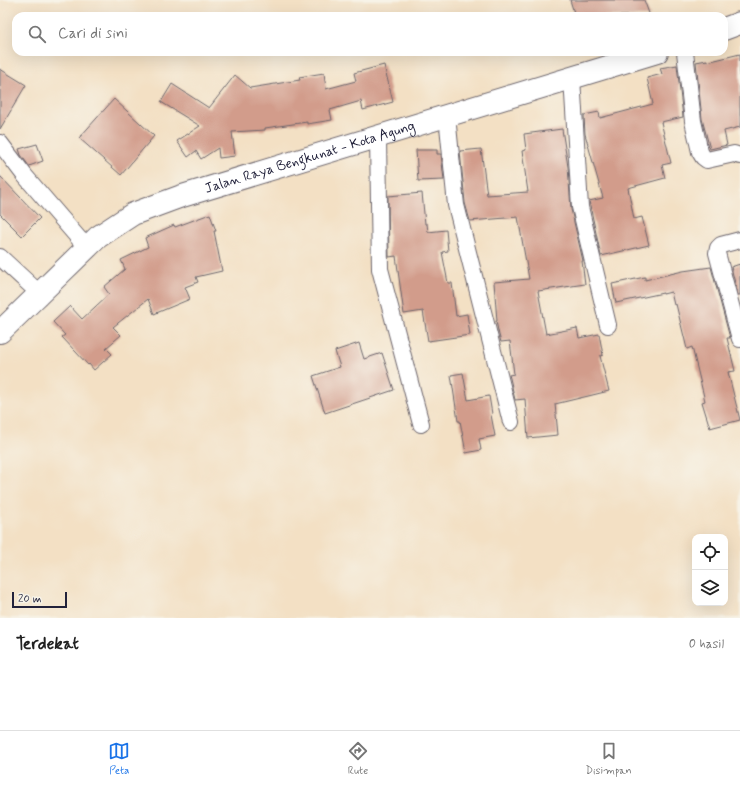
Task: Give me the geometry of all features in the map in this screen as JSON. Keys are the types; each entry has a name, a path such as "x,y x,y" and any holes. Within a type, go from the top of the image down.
{"highway":[{"path":"728,28 740,24"},
{"name":"Jalan Raya Bengkunat - Kota Agung","path":"0,332 98,237 133,214 179,197 644,56"}],"street":[{"path":"685,56 693,121 700,152 704,159 707,160 734,154 740,156"},
{"path":"572,78 580,207 608,325"},
{"path":"447,116 456,205 511,422"},
{"path":"378,137 380,269 421,424"},
{"path":"0,143 25,176 87,248"},
{"path":"740,240 722,245 718,248 717,253 740,339"},
{"path":"0,257 39,293"}],"building":[{"path":"570,0 644,0 648,12 574,12"},
{"path":"740,54 740,127 724,131 727,145 710,149 702,119 696,62 707,60 707,62"},
{"path":"384,65 393,102 363,110 361,101 330,110 332,120 265,128 265,130 232,132 235,156 219,158 218,148 201,159 196,151 188,157 177,141 200,126 161,102 172,84 209,108 235,75 250,88 300,80 299,77 324,73 326,89 356,81 354,73"},
{"path":"677,65 683,117 661,122 671,163 662,165 665,178 628,188 634,219 642,217 649,245 601,256 589,201 603,198 585,134 584,115 599,112 600,118 653,104 647,78 662,74 660,68"},
{"path":"0,69 26,85 0,129"},
{"path":"114,99 154,136 121,175 79,138"},
{"path":"562,129 568,167 571,209 583,261 585,284 538,291 546,334 577,328 579,338 599,334 603,355 600,356 609,391 555,404 558,435 528,438 525,399 515,400 509,375 514,374 510,341 501,342 499,335 496,321 494,282 529,279 518,217 470,221 465,203 460,151 481,149 487,195 528,192 522,151 526,150 524,134"},
{"path":"37,144 43,161 29,166 21,155 19,149"},
{"path":"416,150 437,150 437,154 441,154 444,180 418,181"},
{"path":"0,176 40,218 22,236 0,214"},
{"path":"422,193 425,224 427,224 428,232 446,230 448,251 442,252 448,283 452,283 456,316 467,314 470,335 428,341 423,311 404,314 396,256 389,257 388,196"},
{"path":"210,214 216,231 214,231 222,271 196,277 198,282 185,287 190,299 154,314 148,299 113,327 121,335 106,348 112,354 94,370 62,337 65,335 53,322 70,306 82,319 109,294 104,287 125,269 121,260 148,247 145,238 174,225 175,227"},
{"path":"740,264 740,295 738,295 731,267"},
{"path":"711,267 730,338 727,338 735,371 728,372 740,420 710,428 702,402 705,401 692,347 687,349 676,304 674,305 671,292 616,303 612,284 645,277 645,280 683,271"},
{"path":"359,343 364,359 382,353 394,390 325,413 313,376 340,367 335,351"},
{"path":"463,373 468,400 489,396 495,436 479,439 481,450 466,453 460,421 458,421 451,375"}]}
